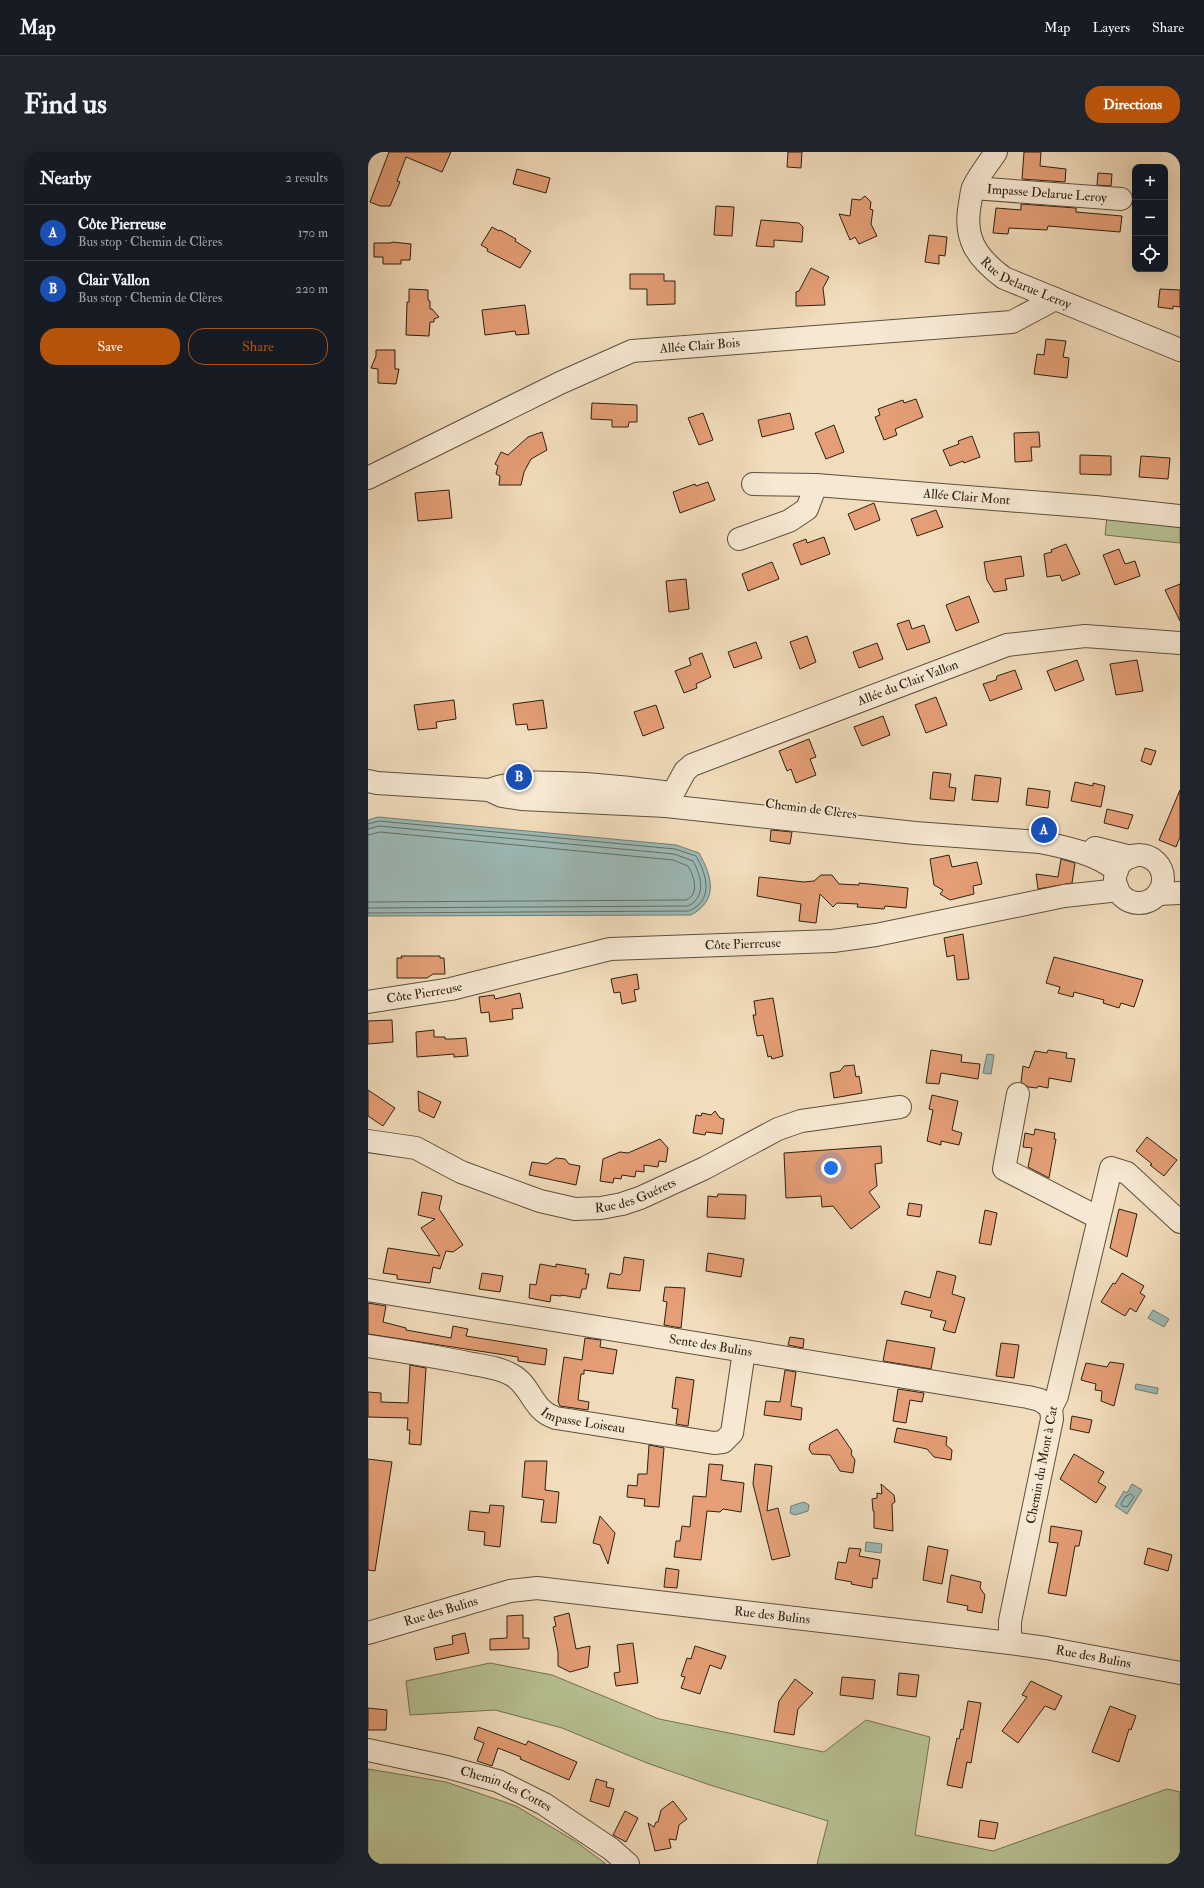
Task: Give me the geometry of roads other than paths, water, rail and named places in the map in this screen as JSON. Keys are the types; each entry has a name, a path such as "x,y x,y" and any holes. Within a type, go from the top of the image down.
{"street":[{"name":"Rue Delarue Leroy","path":"996,152 973,188 966,219 971,241 978,254 991,268 1004,278 1180,350"},
{"name":"Impasse Delarue Leroy","path":"973,188 1121,199"},
{"name":"Allée Clair Bois","path":"368,478 560,383 632,351 1012,322 1055,299"},
{"name":"Allée Clair Mont","path":"753,484 816,486 1095,506 1180,516"},
{"path":"739,539 789,521 807,509 816,486"},
{"name":"Allée du Clair Vallon","path":"669,800 685,771 692,765 1007,645 1085,636 1180,643"},
{"name":"Chemin de Clères","path":"368,781 377,784 489,790 502,796 521,799 669,800 1029,831 1058,838 1122,872"},
{"path":"1180,878 1143,856 1122,872 1121,895 1136,903 1148,901 1158,894 1180,893"},
{"path":"1158,894 1163,880 1159,866"},
{"name":"Côte Pierreuse","path":"368,1002 451,989 610,949 795,943 832,941 876,935 1064,896 1110,892 1122,872"},
{"path":"1018,1094 1004,1169 1099,1218"},
{"name":"Rue des Guérets","path":"368,1141 416,1148 461,1172 540,1202 575,1209 601,1208 622,1204 640,1198 705,1168 778,1129 801,1121 900,1107"},
{"name":"Chemin du Mont à Cat","path":"1010,1642 1010,1621 1052,1419 1051,1408 1057,1396 1111,1168 1127,1173 1180,1222"},
{"name":"Sente des Bulins","path":"368,1290 866,1372 1028,1397 1040,1400 1051,1408"},
{"name":"Impasse Loiseau","path":"368,1346 427,1355 499,1369 516,1377 541,1410 547,1415 556,1418 714,1443 723,1442 732,1433 744,1351"},
{"name":"Rue des Bulins","path":"368,1633 510,1591 537,1588 1010,1642 1180,1673"},
{"name":"Chemin des Cottes","path":"368,1750 447,1767 498,1781 544,1804 611,1849 628,1864"}],"water":[{"path":"378,817 676,845 699,853 710,879 709,895 706,902 700,909 691,915 368,916 368,820"},
{"path":"987,1054 994,1055 991,1074 983,1073"},
{"path":"1153,1310 1169,1319 1164,1327 1148,1318"},
{"path":"1136,1384 1158,1388 1157,1394 1135,1389"},
{"path":"1132,1484 1142,1490 1127,1514 1115,1506 1124,1491 1127,1493"},
{"path":"804,1502 809,1505 808,1511 795,1515 790,1513 791,1506"},
{"path":"866,1542 882,1544 881,1553 865,1551"}],"place":[{"name":"Clair Vallon","path":"519,777"},
{"name":"Côte Pierreuse","path":"1044,830"}]}
